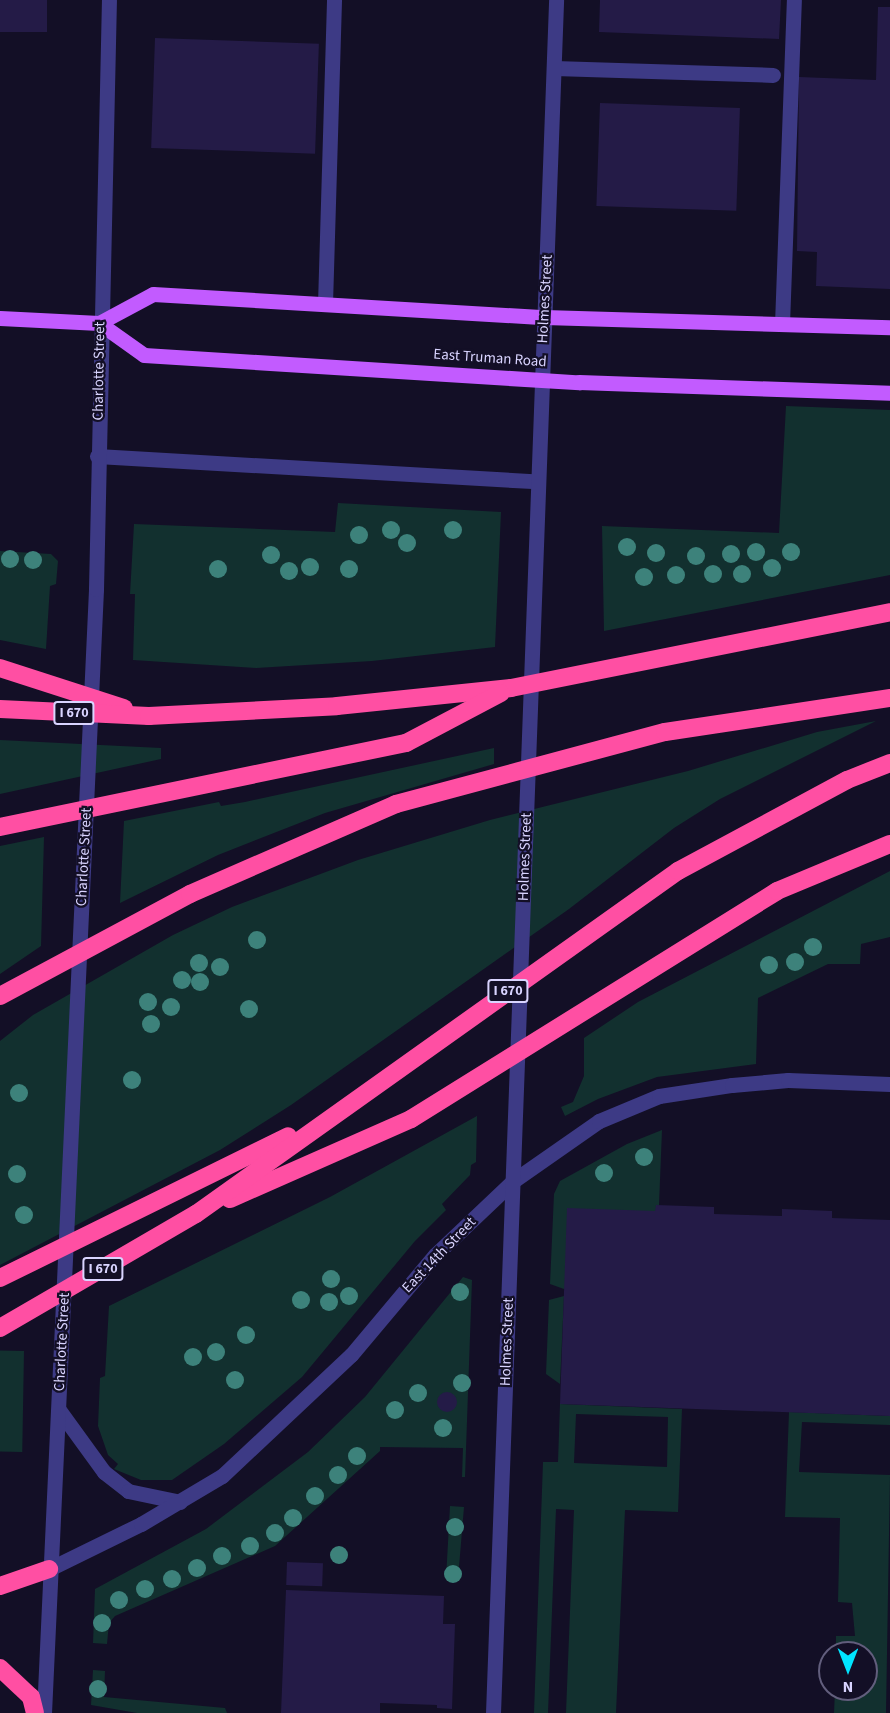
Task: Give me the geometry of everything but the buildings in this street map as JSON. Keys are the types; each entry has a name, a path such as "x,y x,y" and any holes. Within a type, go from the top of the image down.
{"highway":[{"name":"I 670","path":"0,709 149,716 337,706 511,688 890,612"},
{"path":"0,668 149,716"},
{"path":"0,827 406,743 511,688"},
{"path":"0,996 190,894 396,804 665,732 890,698"},
{"name":"I 670","path":"0,1328 196,1214 678,871 848,780 890,763"},
{"path":"196,1214 411,1119 777,891 890,844"},
{"path":"0,1278 338,1111"},
{"path":"0,1586 50,1569"},
{"path":"0,1668 31,1697 35,1713"}],"main road":[{"path":"0,318 99,323 153,294 544,317 890,327"},
{"name":"East Truman Road","path":"99,323 144,355 542,379 890,393"}],"street":[{"name":"Charlotte Street","path":"44,1713 96,589 99,323 109,0"},
{"path":"325,304 334,0"},
{"name":"Holmes Street","path":"493,1713 556,0"},
{"path":"782,324 794,0"},
{"path":"554,68 773,75"},
{"path":"98,456 537,482"},
{"name":"East 14th Street","path":"50,1569 180,1502 222,1476 287,1419 351,1355 435,1255 513,1181 599,1121 659,1096 788,1080 890,1084"},
{"path":"59,1404 104,1472 128,1491 180,1502"}],"green space":[{"path":"786,406 890,410 890,575 604,631 602,526 779,533"},
{"path":"338,503 501,512 495,647 372,661 256,668 133,660 135,594 130,594 134,524 335,532"},
{"path":"0,551 51,554 58,561 56,584 50,586 46,649 0,640"},
{"path":"876,721 720,799 674,828 569,909 291,1105 220,1150 0,1265 0,1041 33,1015 173,935 232,907 358,860 490,820 688,771 817,732"},
{"path":"0,740 161,748 161,759 0,794"},
{"path":"494,748 494,764 325,813 218,855 120,903 124,821 219,802 221,806 245,802"},
{"path":"44,837 41,946 0,974 0,846"},
{"path":"890,871 890,937 861,944 860,964 828,964 758,998 756,1064 657,1077 598,1099 565,1116 561,1107 573,1102 584,1076 584,1038 638,1002"},
{"path":"477,1116 476,1162 471,1165 470,1175 442,1204 446,1210 415,1241 302,1377 224,1444 172,1480 141,1480 114,1469 118,1464 108,1455 98,1426 100,1378 105,1376 109,1306 330,1197"},
{"path":"662,1130 659,1205 655,1211 564,1289 550,1284 554,1194 560,1181 627,1144"},
{"path":"463,1277 472,1280 465,1477 462,1477 463,1448 380,1447 380,1451 275,1546 115,1616 109,1623 107,1644 93,1643 95,1589 206,1529 308,1452 365,1397"},
{"path":"564,1296 560,1384 546,1374 549,1300"},
{"path":"0,1351 24,1351 22,1452 0,1452"},
{"path":"560,1404 682,1409 678,1512 625,1510 616,1713 566,1713 574,1510 556,1509 548,1713 534,1713 543,1462 558,1462","holes":["576,1414 668,1417 667,1467 574,1463"]},
{"path":"789,1412 890,1416 890,1425 802,1422 799,1472 890,1475 886,1713 834,1713 834,1701 878,1701 878,1641 836,1641 836,1636 855,1636 852,1603 838,1602 840,1518 785,1517"},
{"path":"450,1506 464,1507 458,1579 446,1579"},
{"path":"93,1670 105,1671 104,1697 225,1708 227,1713 137,1713 91,1705"}]}
